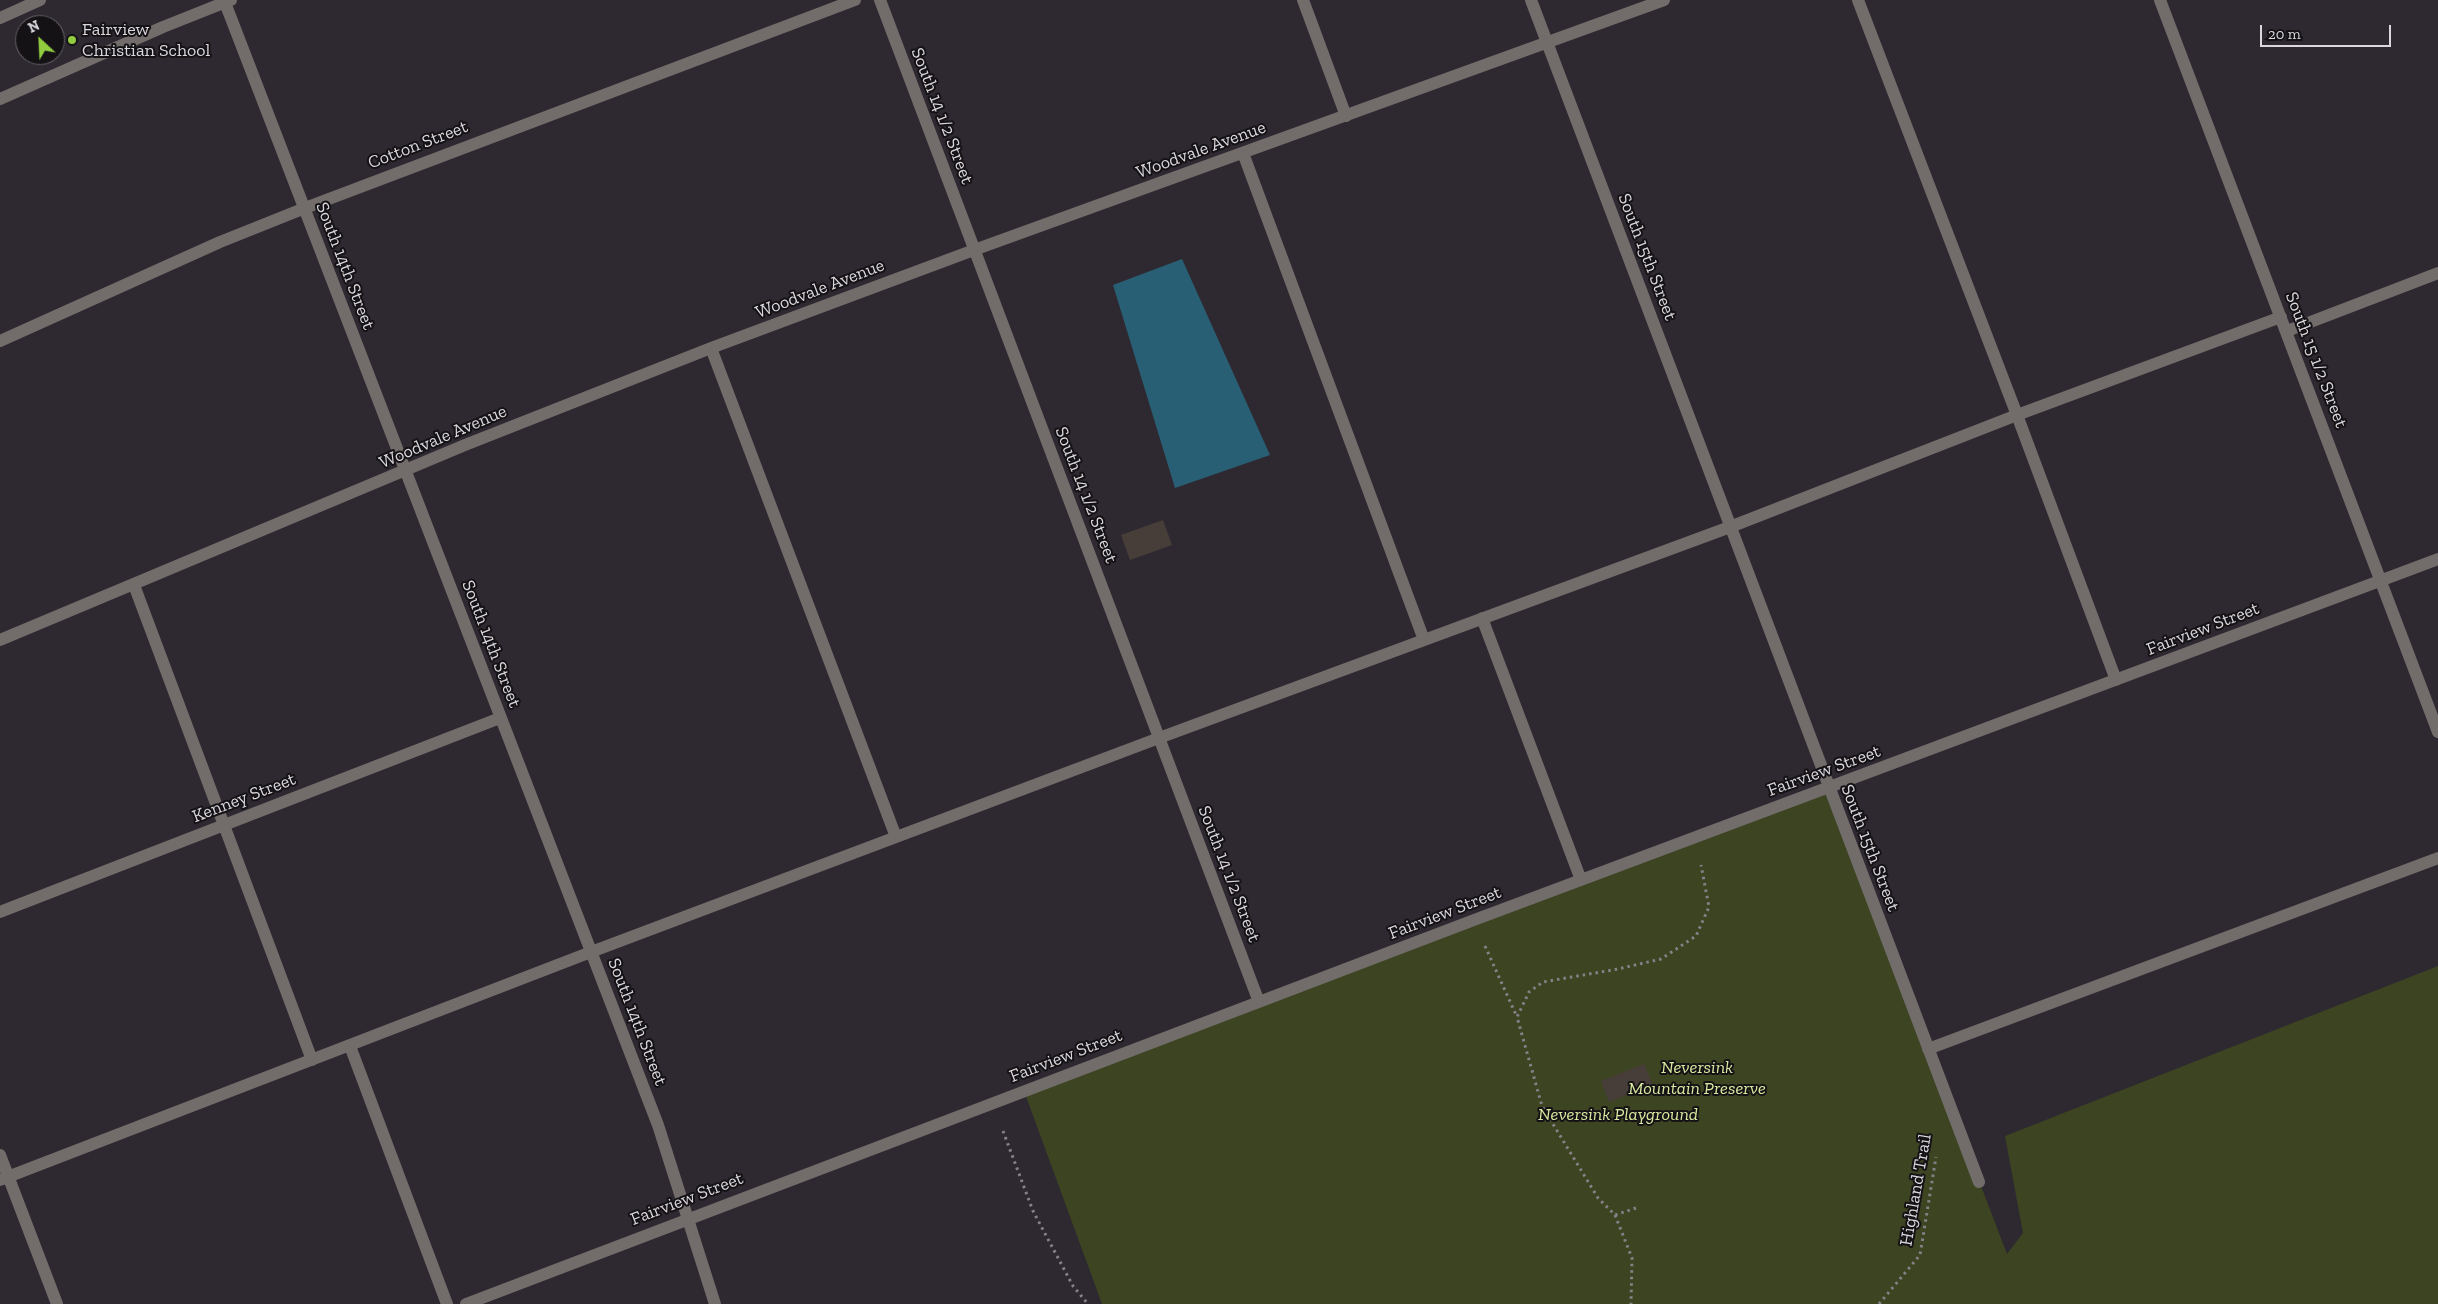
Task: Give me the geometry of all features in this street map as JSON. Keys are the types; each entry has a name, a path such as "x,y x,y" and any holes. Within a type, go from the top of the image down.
{"street":[{"path":"0,18 40,0"},
{"name":"Cotton Street","path":"0,341 220,242 304,208 855,0"},
{"name":"South 14 1/2 Street","path":"880,0 1259,1002"},
{"path":"1303,0 1346,116"},
{"name":"South 15th Street","path":"1531,0 1979,1182"},
{"name":"Woodvale Avenue","path":"0,640 406,472 465,445 711,348 974,250 1664,0"},
{"path":"1858,0 2116,680"},
{"name":"South 15 1/2 Street","path":"2160,0 2438,732"},
{"path":"0,99 227,1"},
{"name":"South 14th Street","path":"227,1 271,127 658,1125 715,1304"},
{"path":"1243,153 1424,640"},
{"path":"2286,331 2438,273"},
{"path":"4,1178 591,952 1159,738 1730,527 2017,415 2281,317"},
{"path":"711,348 896,837"},
{"name":"Fairview Street","path":"466,1304 992,1102 2438,559"},
{"path":"134,585 312,1060"},
{"path":"1482,618 1582,880"},
{"name":"Kenney Street","path":"0,912 500,718"},
{"path":"1928,1049 2438,858"},
{"path":"350,1046 447,1304"},
{"path":"0,1155 4,1178 57,1304"}],"path":[{"path":"1517,1017 1528,992 1543,982 1618,969 1661,959 1696,936 1710,906 1696,838"},
{"path":"1490,957 1517,1017 1542,1106 1598,1198 1615,1215 1632,1258 1632,1304"},
{"path":"992,1102 1033,1211 1073,1286 1088,1304"},
{"name":"Highland Trail","path":"1879,1304 1920,1254 1936,1156"},
{"path":"1615,1215 1636,1208"}],"green space":[{"name":"Neversink Mountain Preserve","path":"1829,788 2007,1254 2023,1233 2005,1136 2438,966 2438,1304 1102,1304 1024,1091"}],"water":[{"path":"1182,259 1270,455 1175,488 1113,285"}],"building":[{"path":"1163,520 1172,545 1130,560 1121,535"},
{"path":"1644,1064 1653,1085 1609,1102 1601,1081"}],"place":[{"name":"Fairview Christian School","path":"72,40"}],"park label":[{"name":"Neversink Playground","path":"1618,1115"}]}
